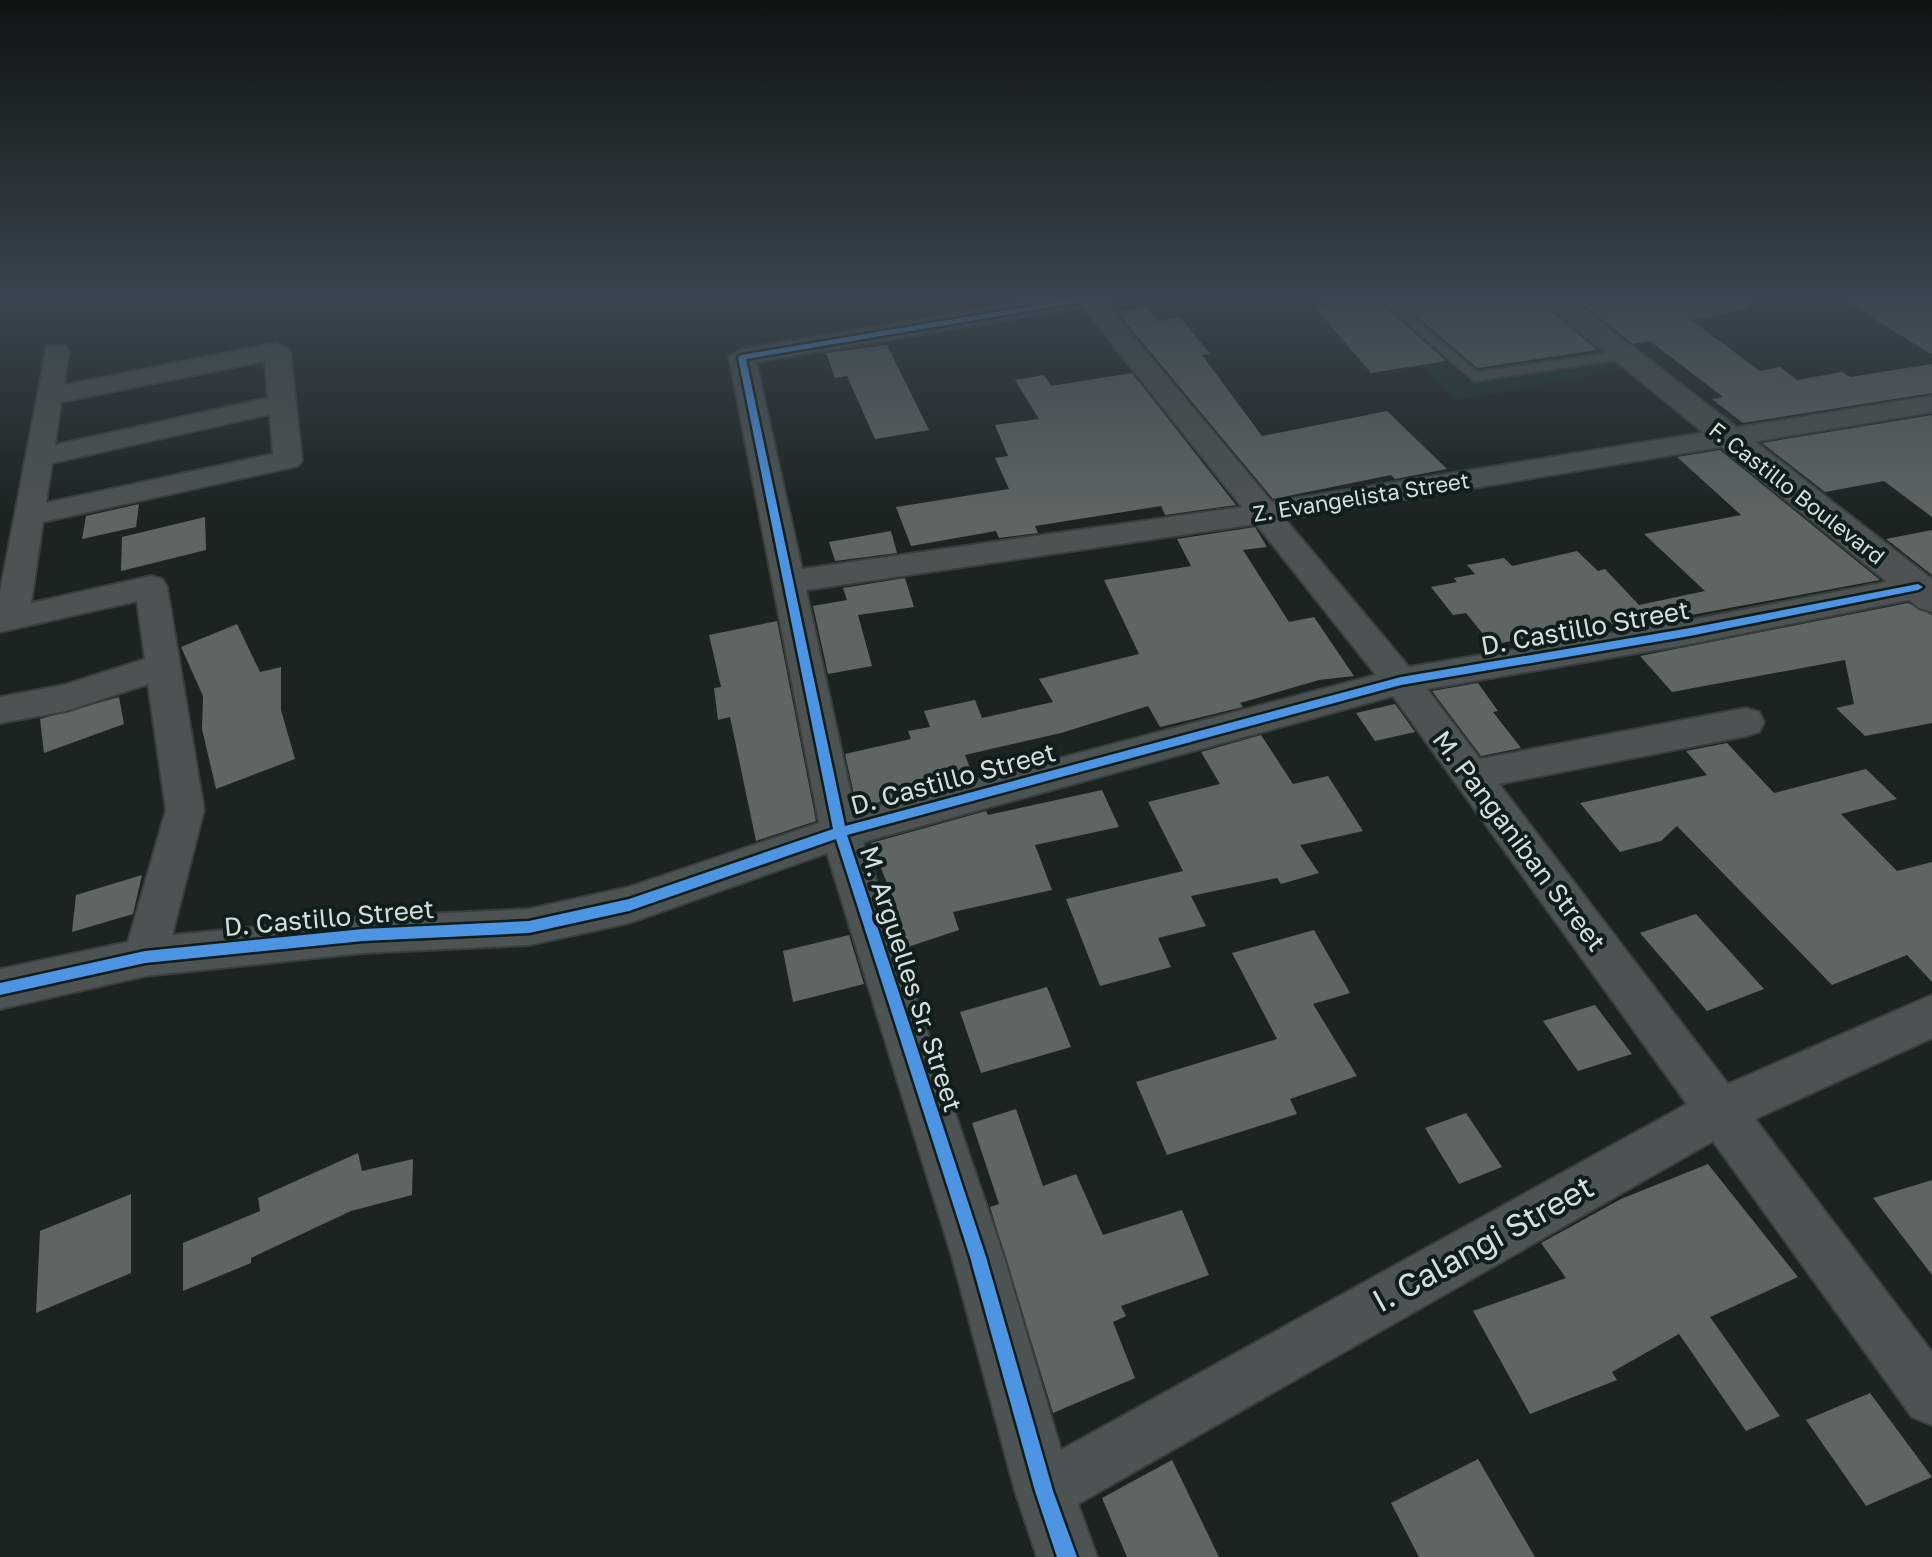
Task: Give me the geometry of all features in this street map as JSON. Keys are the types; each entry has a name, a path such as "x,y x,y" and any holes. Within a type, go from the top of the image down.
{"main road":[{"name":"F. Castillo Boulevard","path":"1640,369 1928,596"}],"street":[{"path":"53,369 40,457 6,620 151,587 185,810 145,957"},
{"path":"49,396 188,369"},
{"path":"28,516 288,460 279,369"},
{"name":"M. Arguelles Sr. Street","path":"744,369 840,832 978,1257 1044,1491 1067,1557"},
{"name":"M. Panganiban Street","path":"1151,369 1263,513 1401,681 1932,1397"},
{"path":"40,457 282,403"},
{"name":"Z. Evangelista Street","path":"788,582 1263,513 1932,404"},
{"name":"D. Castillo Street","path":"0,989 145,957 363,935 529,927 629,905 840,832 1401,681 1928,596"},
{"path":"0,710 66,698 163,666"},
{"path":"1471,775 1746,722"},
{"name":"I. Calangi Street","path":"1044,1491 1720,1111 1932,1016"}],"lane":[{"path":"1465,369 1474,377 1530,369"}],"shaded area":[{"path":"1423,369 1625,369 1456,400"}],"building":[{"path":"832,369 899,369 929,430 875,439 847,376 835,378"},
{"path":"1164,369 1212,369 1262,436 1387,411 1447,469 1395,479 1391,475 1273,499"},
{"path":"1367,369 1398,369 1371,373"},
{"path":"1686,369 1782,369 1797,380 1842,372 1850,377 1903,369 1932,369 1932,393 1743,423 1712,399 1723,397"},
{"path":"1132,373 1236,505 1165,515 1161,506 1035,526 1038,533 999,538 996,531 911,546 896,507 1009,489 995,458 1008,456 995,425 1039,419 1015,380 1044,375 1051,386"},
{"path":"1932,415 1932,517 1884,481 1825,492 1762,443"},
{"path":"1720,450 1880,580 1616,629 1609,621 1492,645 1466,613 1453,615 1431,587 1457,582 1454,578 1475,574 1467,565 1504,558 1512,566 1577,551 1598,571 1605,569 1639,605 1705,591 1644,534 1741,515 1677,457"},
{"path":"139,504 136,527 82,539 86,516"},
{"path":"205,517 206,550 121,571 122,537"},
{"path":"1255,527 1267,547 1243,550 1289,622 1314,617 1354,676 1319,680 1240,703 1243,707 1160,727 1148,706 1061,733 965,755 974,778 857,808 845,754 911,739 908,731 930,727 924,711 975,700 982,718 1053,702 1039,679 1139,654 1104,580 1191,566 1177,539"},
{"path":"1932,530 1932,575 1886,539"},
{"path":"891,531 897,553 835,561 829,542"},
{"path":"905,578 914,607 858,615 872,666 828,674 813,606 847,600 843,588"},
{"path":"1908,603 1932,615 1932,723 1865,736 1836,708 1854,704 1845,660 1672,692 1640,656"},
{"path":"777,621 816,821 756,841 730,717 718,720 714,688 721,687 709,635"},
{"path":"237,624 260,672 281,667 281,710 295,759 216,789 202,729 203,696 181,647"},
{"path":"1478,683 1498,711 1493,712 1521,748 1481,756 1432,691"},
{"path":"119,697 124,724 44,753 40,719"},
{"path":"1395,704 1415,732 1375,741 1356,713"},
{"path":"1261,735 1293,784 1328,776 1363,831 1300,845 1319,873 1281,884 1277,878 1191,896 1206,926 1158,938 1171,967 1100,986 1066,899 1183,871 1148,802 1220,784 1201,752"},
{"path":"1727,743 1774,793 1866,769 1897,799 1841,814 1897,871 1932,862 1932,982 1907,955 1832,985 1677,826 1661,841 1620,852 1580,803 1707,775 1686,751"},
{"path":"1102,790 1119,827 1035,845 1052,890 953,912 959,930 902,949 890,910 897,908 871,843 986,811 988,815"},
{"path":"142,875 133,914 72,932 76,895"},
{"path":"1696,914 1764,989 1707,1011 1640,933"},
{"path":"1314,930 1350,993 1313,1004 1357,1076 1290,1099 1297,1114 1167,1155 1136,1082 1277,1039 1232,953"},
{"path":"849,935 864,984 793,1002 783,951"},
{"path":"1047,987 1071,1047 981,1073 960,1012"},
{"path":"1595,1005 1632,1054 1578,1071 1543,1021"},
{"path":"1016,1109 1043,1186 1076,1174 1103,1235 1182,1210 1209,1275 1121,1306 1126,1316 1113,1322 1135,1378 1053,1413 990,1207 999,1204 972,1123"},
{"path":"1466,1113 1502,1167 1459,1184 1425,1128"},
{"path":"358,1153 362,1171 413,1159 412,1195 351,1211 251,1258 251,1263 183,1291 183,1243 260,1211 258,1198"},
{"path":"1708,1164 1798,1277 1710,1317 1780,1416 1746,1431 1679,1334 1612,1372 1617,1380 1530,1414 1473,1311 1566,1278 1541,1243 1621,1199"},
{"path":"1932,1180 1932,1275 1873,1198"},
{"path":"131,1194 131,1273 36,1313 40,1231"},
{"path":"1870,1393 1932,1477 1866,1506 1806,1420"},
{"path":"1478,1459 1535,1557 1419,1557 1391,1503"},
{"path":"1172,1460 1219,1557 1127,1557 1102,1498"}],"cycle path":[{"path":"744,369 840,832 978,1257 1044,1491 1067,1557"},
{"path":"0,989 145,957 363,935 529,927 629,905 840,832 1401,681 1690,632 1918,587"}]}
